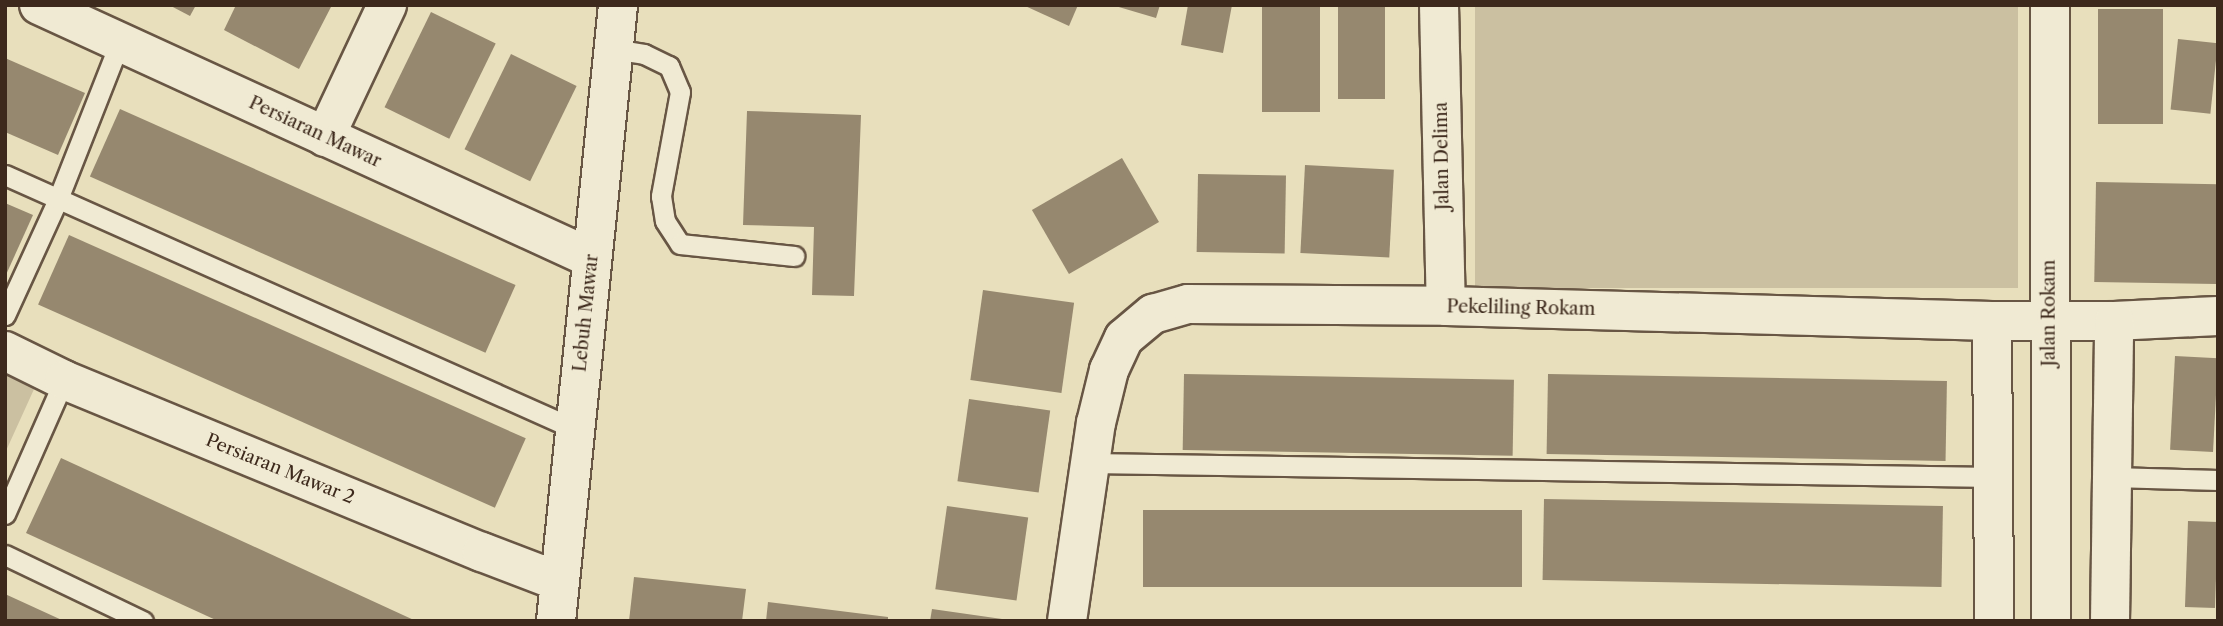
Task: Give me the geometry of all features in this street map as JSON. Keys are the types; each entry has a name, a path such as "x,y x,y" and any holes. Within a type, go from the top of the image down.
{"street":[{"name":"Persiaran Mawar","path":"39,5 591,258"},
{"path":"325,137 387,5"},
{"name":"Lebuh Mawar","path":"556,621 618,5"},
{"name":"Jalan Delima","path":"1439,5 1446,306"},
{"name":"Jalan Rokam","path":"2050,5 2051,621"},
{"name":"Pekeliling Rokam","path":"1067,621 1090,463 1109,370 1124,338 1153,314 1188,303 1446,306 1992,321 2114,321 2218,316"},
{"path":"1992,321 1994,621"},
{"path":"2110,621 2114,321"},
{"name":"Persiaran Mawar 2","path":"5,351 64,380 558,581"}],"lane":[{"path":"5,315 58,199 120,42"},
{"path":"613,49 644,54 668,65 680,92 660,196 665,222 680,244 794,256"},
{"path":"5,175 575,429"},
{"path":"5,514 64,380"},
{"path":"1090,463 1994,477"},
{"path":"2112,477 2218,480"},
{"path":"5,555 143,621"}],"shaded area":[{"path":"1475,5 2018,5 2018,288 1475,288"},
{"path":"5,374 35,387 5,453"}],"building":[{"path":"169,5 196,5 190,16"},
{"path":"236,5 332,5 299,69 224,30"},
{"path":"1023,5 1078,5 1069,26"},
{"path":"1112,5 1160,5 1156,18"},
{"path":"1188,5 1232,5 1223,53 1181,45"},
{"path":"1262,5 1320,5 1320,112 1262,112"},
{"path":"1338,5 1385,5 1385,99 1338,99"},
{"path":"2098,9 2163,9 2163,124 2098,124"},
{"path":"431,12 496,44 449,139 385,107"},
{"path":"2178,39 2218,43 2210,114 2171,110"},
{"path":"511,54 577,86 530,181 465,149"},
{"path":"5,58 85,93 58,155 5,132"},
{"path":"120,109 516,285 485,353 90,177"},
{"path":"747,111 861,115 854,296 812,295 814,227 743,225"},
{"path":"1122,158 1159,222 1069,274 1032,210"},
{"path":"1305,165 1394,170 1389,258 1300,253"},
{"path":"1198,174 1286,176 1285,254 1197,252"},
{"path":"2096,182 2218,184 2216,284 2094,282"},
{"path":"5,203 33,215 5,277"},
{"path":"69,235 526,438 495,508 38,304"},
{"path":"983,290 1074,303 1061,393 970,380"},
{"path":"2175,356 2218,358 2213,452 2170,450"},
{"path":"1184,374 1514,380 1513,456 1183,450"},
{"path":"1548,374 1947,381 1946,461 1547,454"},
{"path":"969,399 1050,410 1039,493 957,481"},
{"path":"61,458 416,621 218,621 26,533"},
{"path":"1544,499 1943,506 1942,587 1543,580"},
{"path":"947,506 1028,517 1017,601 935,589"},
{"path":"1143,510 1522,510 1522,587 1143,587"},
{"path":"2188,521 2218,522 2215,608 2185,607"},
{"path":"634,577 746,589 742,621 629,621"},
{"path":"5,594 64,621 5,621"},
{"path":"768,602 888,617 888,621 766,621"},
{"path":"932,609 1002,619 1002,621 930,621"}]}
